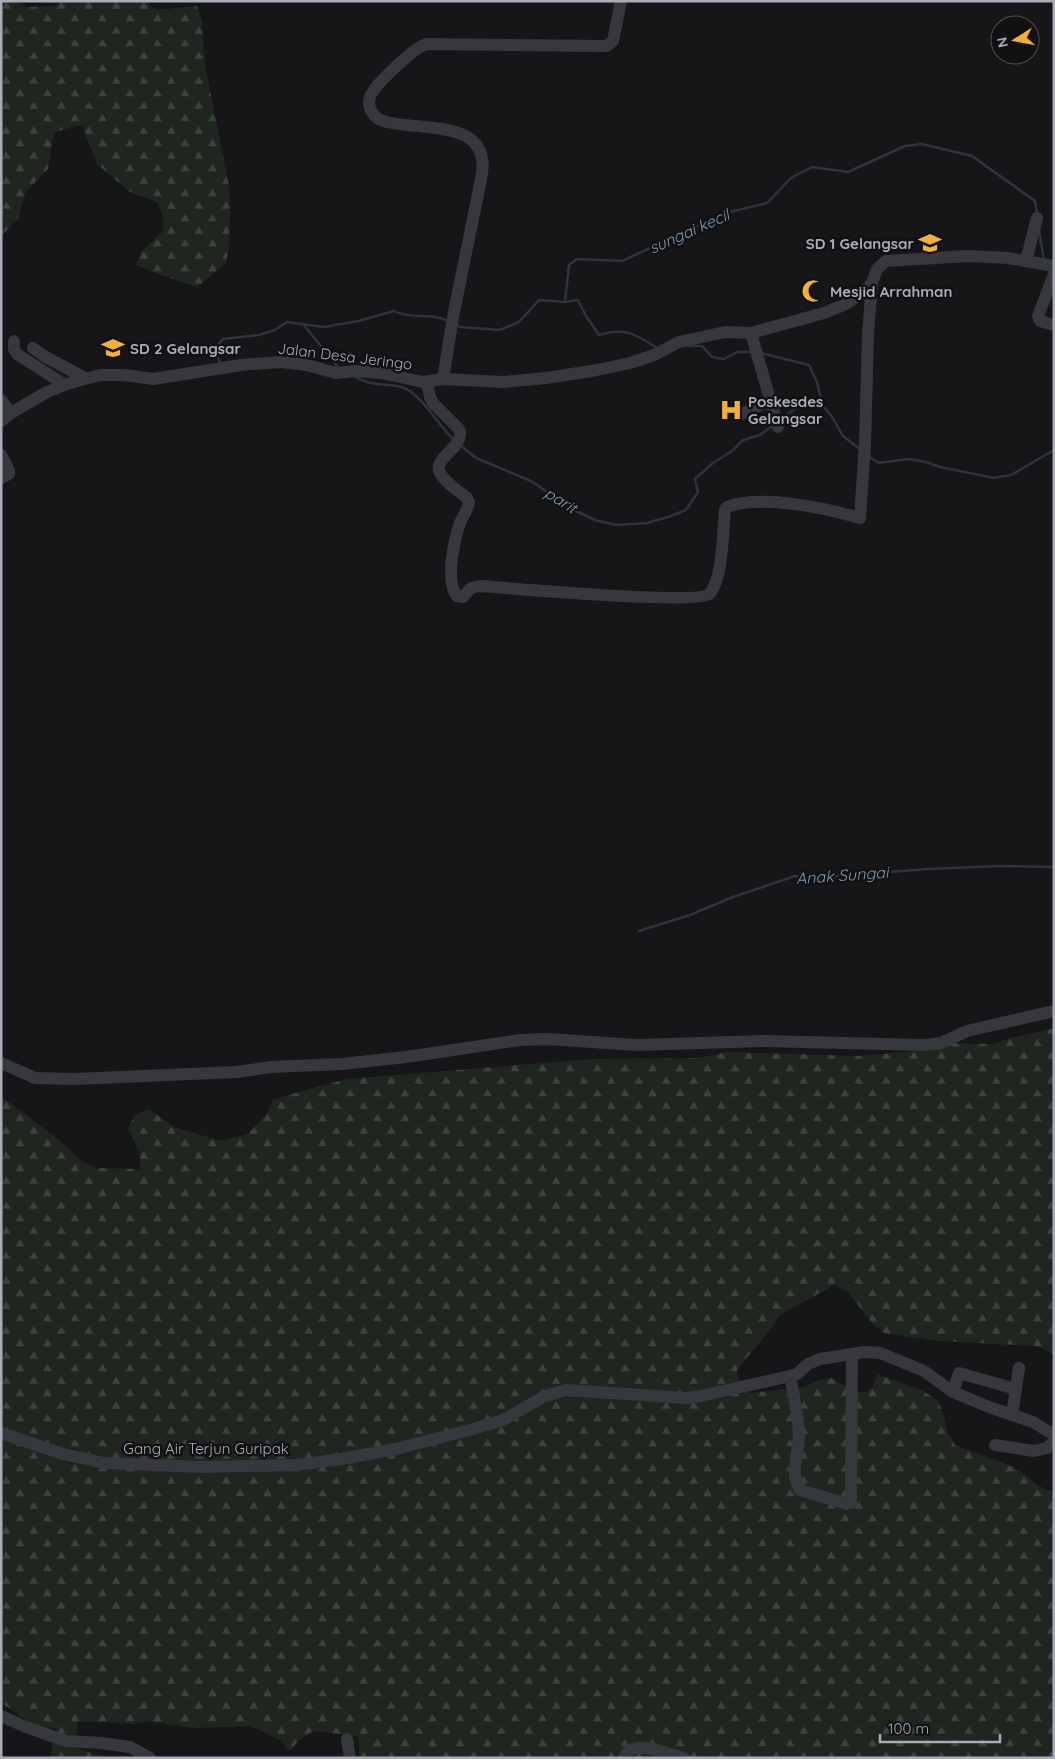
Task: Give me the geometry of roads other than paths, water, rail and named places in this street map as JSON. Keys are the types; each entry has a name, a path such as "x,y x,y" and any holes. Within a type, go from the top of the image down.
{"street":[{"path":"443,379 452,323 482,174 482,157 473,142 459,133 386,122 377,118 370,108 371,94 412,52 426,44 607,46 612,41 621,1"},
{"path":"1032,263 1037,218"},
{"name":"Jalan Desa Jeringo","path":"6,417 39,396 75,382 115,374 153,379 241,365 280,362 342,372 380,373 427,382 443,379 503,382 546,378 630,363 654,355 679,342 725,332 753,339 838,308 856,298 872,284 877,269 886,261 968,256 1008,258 1032,263 1053,271"},
{"path":"1053,271 1038,318 1040,321 1054,326"},
{"path":"427,382 433,403 459,429 460,435 457,442 440,463 439,468 441,475 469,501 456,534 452,553 452,582 454,593 457,596 463,597 471,588 480,586 661,598 703,597 709,593 717,580 725,509 727,506 773,502 831,510 860,518 872,284"},
{"path":"753,339 778,427"},
{"path":"14,341 14,349 17,354 75,382"},
{"path":"33,348 75,382"},
{"path":"1,400 6,417"},
{"path":"742,414 770,400"},
{"path":"1,455 9,470 8,474 1,478"},
{"path":"1,1063 35,1078 90,1079 237,1072 271,1068 362,1063 520,1040 548,1039 637,1045 763,1041 924,1045 941,1043 967,1031 1054,1011"},
{"name":"Gang Air Terjun Guripak","path":"1,1433 63,1454 104,1463 202,1467 296,1465 400,1448 473,1429 503,1420 545,1396 566,1390 686,1398 797,1374 808,1364 820,1359 871,1352 880,1353 924,1371 953,1392 1033,1422 1054,1435"},
{"path":"790,1376 799,1434 795,1468 796,1484 800,1490 847,1504 850,1503 852,1354"},
{"path":"1012,1415 1019,1368"},
{"path":"953,1392 959,1373 1016,1389"},
{"path":"995,1445 1034,1451 1047,1448 1054,1441"},
{"path":"1,1716 15,1724 60,1739 130,1747 150,1758"},
{"path":"347,1739 350,1758"},
{"path":"624,1758 627,1752 634,1748 648,1748 684,1758"}],"waterway":[{"name":"sungai kecil","path":"565,302 569,265 577,259 622,261 726,213 767,203 791,178 812,167 848,172 905,146 922,144 972,156 1035,201 1037,214"},
{"name":"sungai kecil","path":"1039,230 1044,261"},
{"name":"sungai kecil","path":"457,325 460,327 500,330 519,322 539,300 565,302 578,300 599,335 617,332 630,333 659,349"},
{"path":"221,364 214,350 223,339 259,335 275,330 287,322 324,327 359,321 394,311 401,314 442,318 448,321"},
{"name":"parit","path":"303,324 338,367"},
{"path":"688,346 702,346 712,357 724,359 737,352 753,352"},
{"path":"761,353 809,365 817,382 822,405 831,415 843,436 861,450"},
{"name":"parit","path":"354,376 369,383 399,386 410,391 422,402 454,440"},
{"name":"parit","path":"781,419 809,399 822,405"},
{"name":"parit","path":"460,445 476,458 531,481 574,510 595,520 616,525 647,523 686,510 698,492 695,479 713,463 732,451 743,440 760,435 772,426"},
{"path":"869,457 879,463 908,459 926,462 940,467 994,478 1011,475 1054,450"},
{"name":"Anak Sungai","path":"639,931 690,915 733,897 795,876 824,877 999,866 1054,867"}],"place":[{"name":"SD 1 Gelangsar","path":"930,243"},
{"name":"Mesjid Arrahman","path":"813,291"},
{"name":"SD 2 Gelangsar","path":"113,348"},
{"name":"Poskesdes Gelangsar","path":"731,410"}]}
